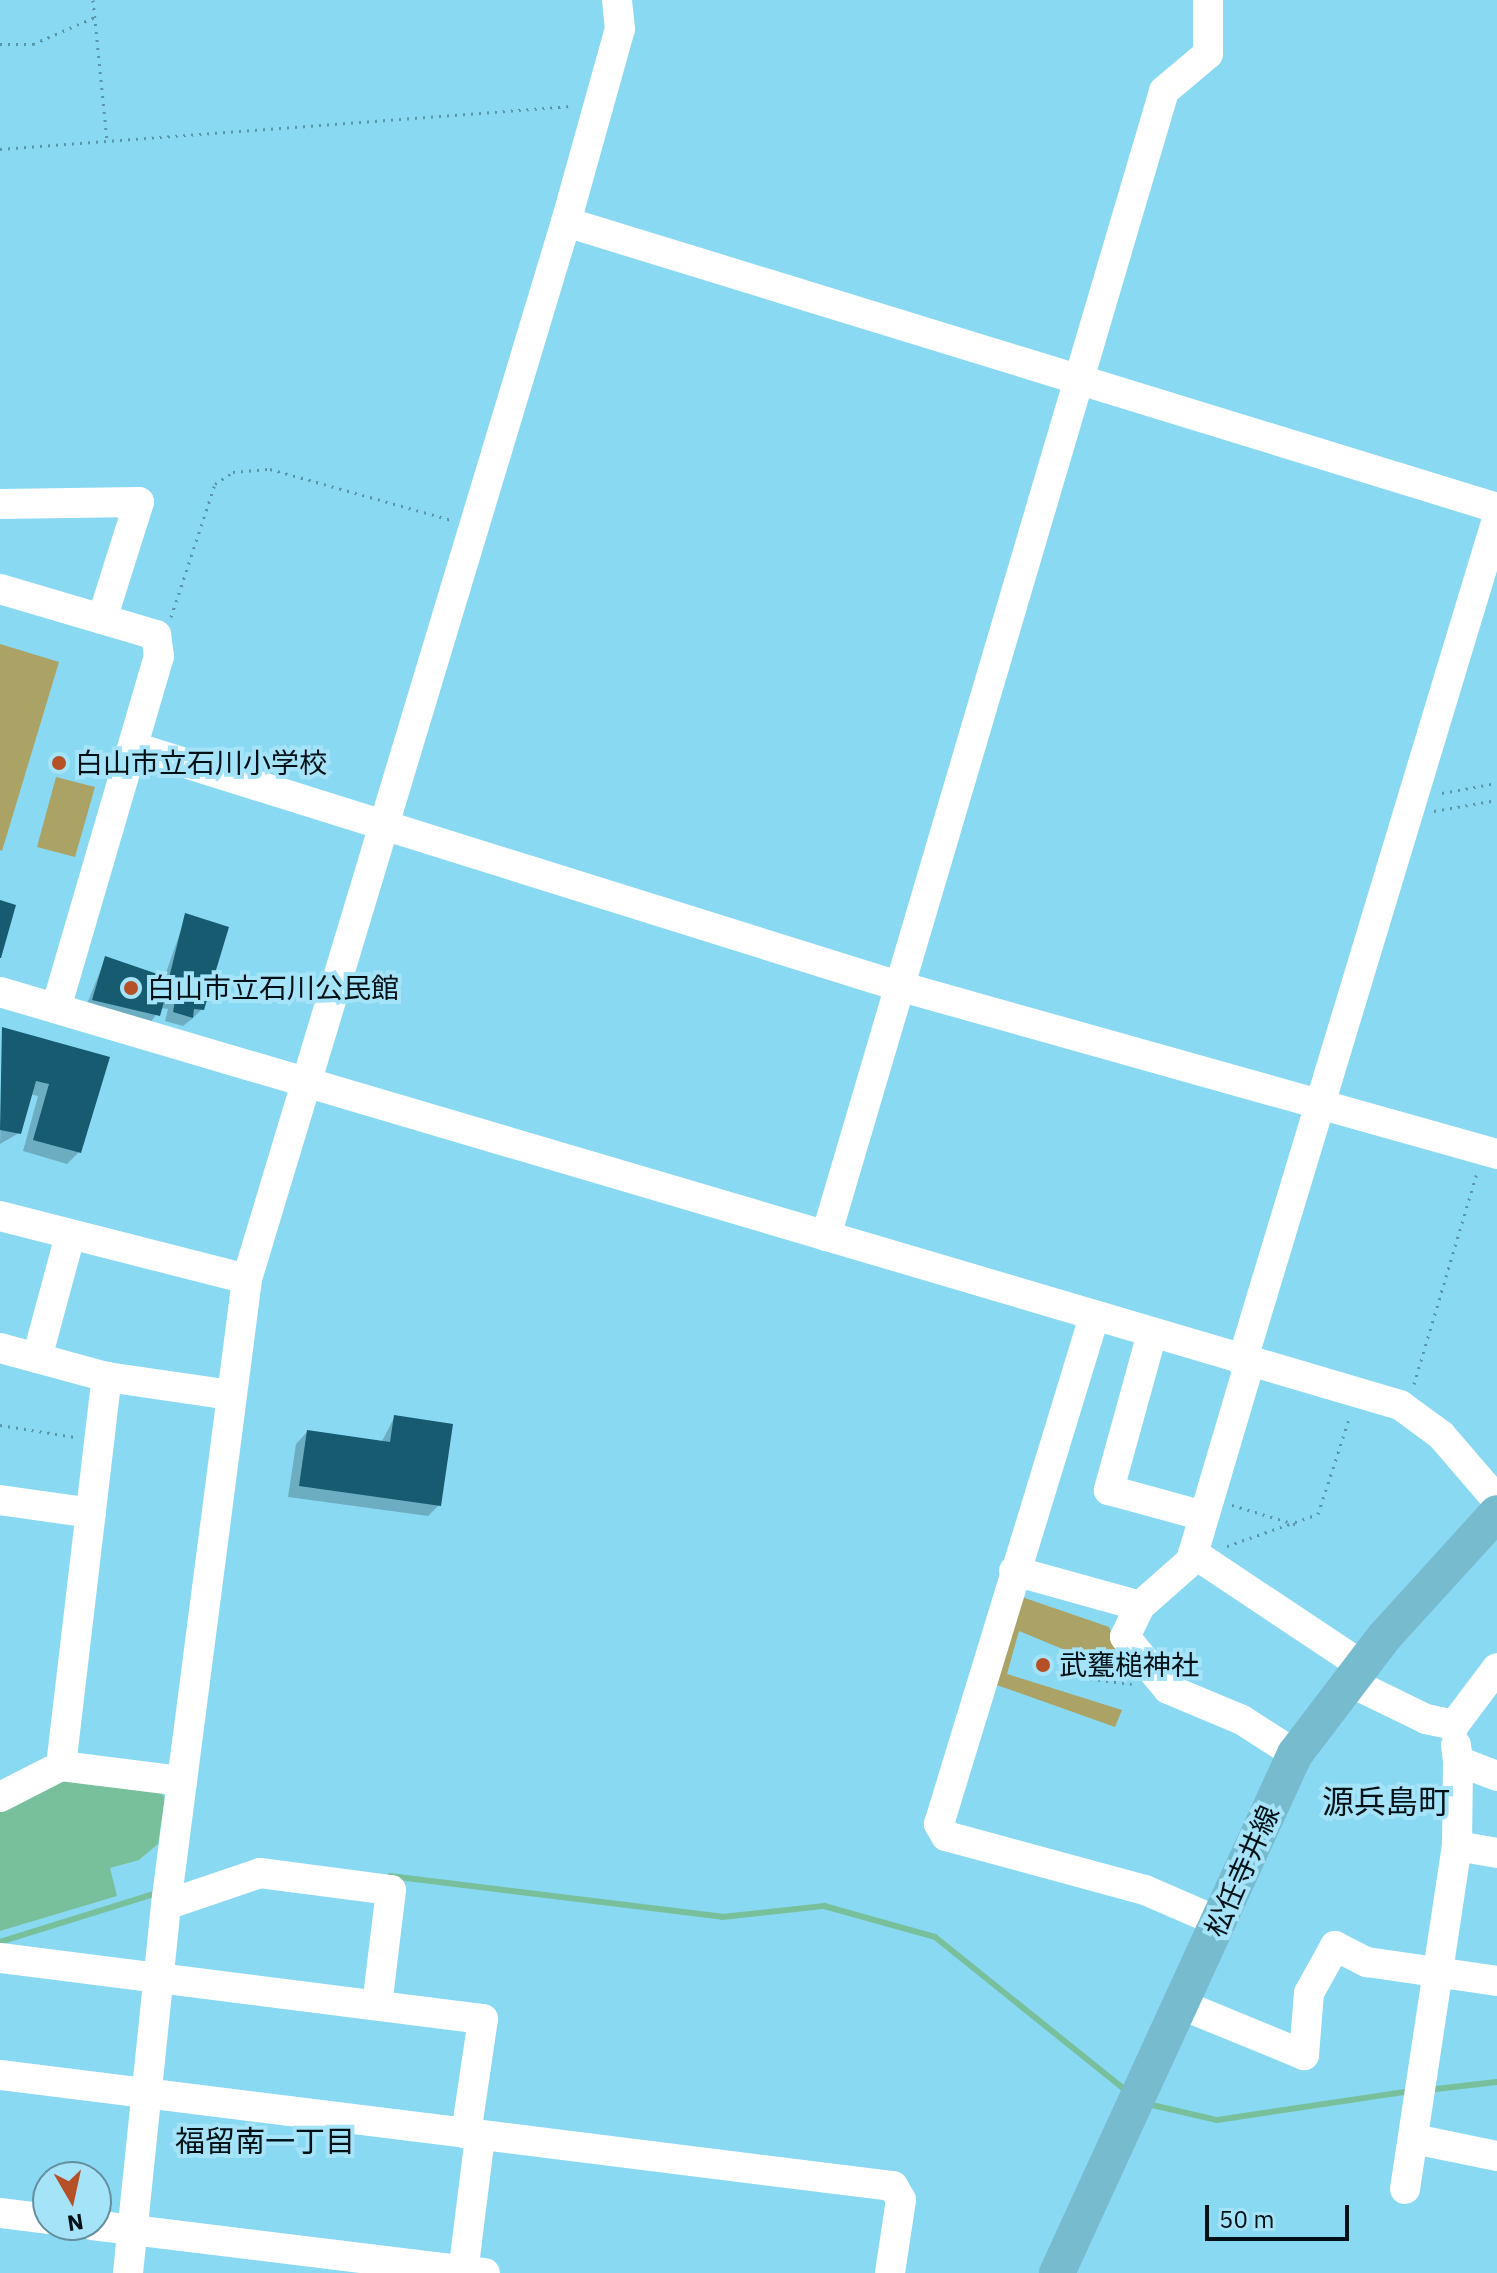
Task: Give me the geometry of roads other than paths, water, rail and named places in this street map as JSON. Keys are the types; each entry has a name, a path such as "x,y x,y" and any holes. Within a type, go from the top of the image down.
{"main road":[{"name":"松任寺井線","path":"1057,2273 1295,1754 1355,1673 1497,1513"}],"street":[{"path":"128,2273 167,1895 247,1279 566,222 620,29 617,0"},
{"path":"826,1236 895,985 982,721 1078,380 1164,91 1208,54 1208,0"},
{"path":"566,222 1497,508"},
{"path":"0,504 139,502 102,619"},
{"path":"1295,1754 1242,1720 1168,1689 1125,1637 1140,1606 1193,1553 1321,1100 1414,806 1497,519"},
{"path":"0,589 156,635 159,656 56,1008"},
{"path":"134,747 895,985 1321,1100 1491,1152"},
{"path":"0,992 826,1236 1151,1337 1357,1393 1406,1410 1441,1435 1497,1500"},
{"path":"0,1216 69,1239 247,1279"},
{"path":"37,1358 69,1239"},
{"path":"1094,1317 939,1824 946,1836 1145,1890 1219,1922"},
{"path":"1151,1337 1109,1490 1207,1507"},
{"path":"0,1348 107,1377 230,1395"},
{"path":"61,1766 107,1377"},
{"path":"0,1500 91,1513"},
{"path":"1193,1553 1355,1673 1426,1719 1454,1725"},
{"path":"1014,1571 1140,1606"},
{"path":"1405,2189 1457,1846 1458,1761 1454,1725 1497,1668"},
{"path":"1458,1761 1497,1776"},
{"path":"0,1797 61,1766 182,1781"},
{"path":"1457,1846 1497,1853"},
{"path":"167,1895 260,1873 391,1890 377,2005"},
{"path":"1182,2005 1304,2055 1309,1993 1335,1946 1367,1962 1497,1981"},
{"path":"0,1958 483,2019 473,2136 470,2272 112,2228"},
{"path":"0,2075 148,2096 893,2186 901,2200 890,2273"},
{"path":"1414,2139 1497,2156"},
{"path":"0,2213 32,2217"}],"waterway":[{"path":"390,1876 722,1917 824,1906 935,1937 1123,2088"},
{"path":"0,1942 157,1893"},
{"path":"1427,2090 1497,2082"},
{"path":"1152,2105 1217,2120 1412,2091"}],"place":[{"name":"白山市立石川小学校","path":"59,763"},
{"name":"白山市立石川公民館","path":"131,988"},
{"name":"武甕槌神社","path":"1043,1665"}],"district":[{"name":"源兵島町","path":"1386,1801"},
{"name":"福留南一丁目","path":"265,2141"}]}
